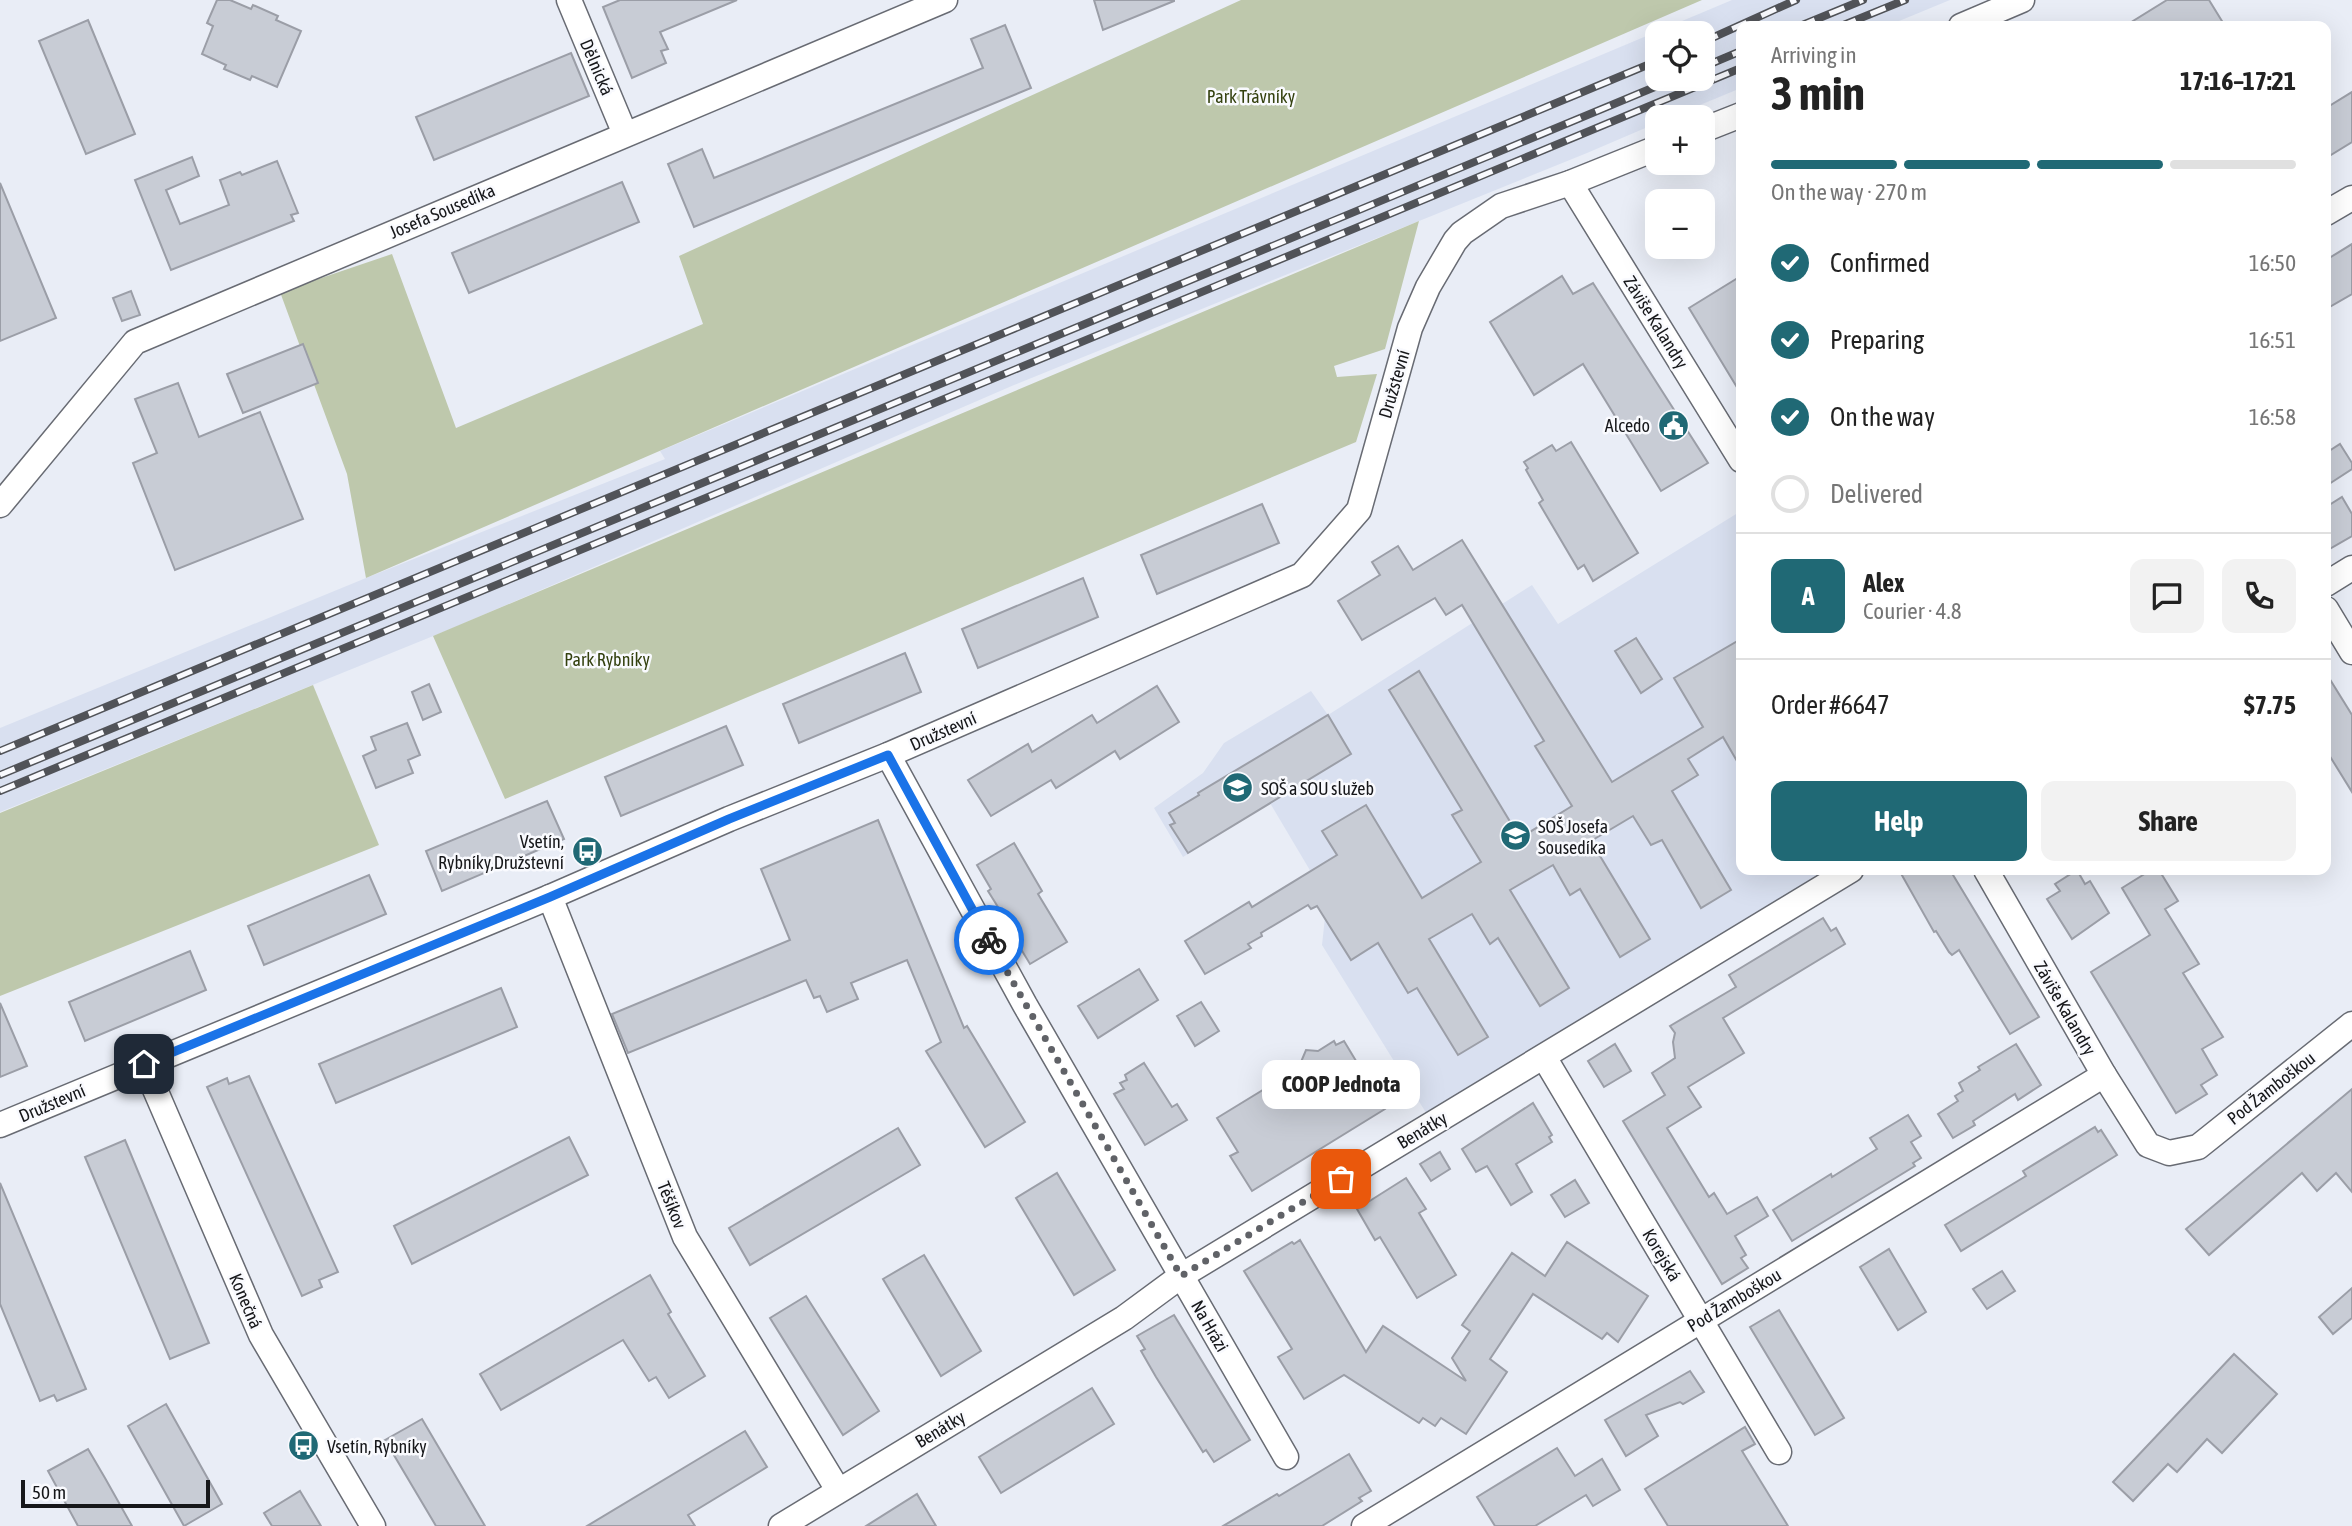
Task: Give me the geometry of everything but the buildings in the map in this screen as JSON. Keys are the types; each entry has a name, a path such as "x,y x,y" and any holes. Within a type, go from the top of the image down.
{"street":[{"name":"Dělnická","path":"569,0 625,134"},
{"name":"Josefa Sousedíka","path":"0,505 135,342 945,0"},
{"path":"1975,21 2022,0"},
{"path":"1715,125 1736,117"},
{"name":"Družstevní","path":"0,1125 888,755 1302,575 1359,510 1410,328 1428,287 1455,241 1462,233 1501,206 1570,183 1645,153"},
{"name":"Záviše Kalandry","path":"1570,183 1736,452"},
{"path":"2331,210 2352,198"},
{"path":"2331,581 2352,568"},
{"path":"2331,618 2352,652"},
{"name":"Na Hrázi","path":"888,755 1025,1005 1286,1457"},
{"name":"Benátky","path":"781,1526 1124,1318 1181,1276 1843,875"},
{"name":"Záviše Kalandry","path":"1989,875 2104,1075 2148,1145"},
{"name":"Těšíkov","path":"550,897 685,1237 838,1490"},
{"name":"Pod Žamboškou","path":"2148,1145 2169,1153 2198,1147 2352,1024"},
{"name":"Korejská","path":"1544,1057 1779,1452"},
{"name":"Konečná","path":"144,1064 261,1335 373,1526"},
{"name":"Pod Žamboškou","path":"1364,1526 2104,1075"}],"shaded area":[{"path":"1732,0 1950,0 1899,21 1736,21 1736,90 1700,105 1645,105 1645,128 1014,385 453,628 0,812 0,728 665,459 660,451 1645,37 1645,91 1715,91 1715,21 1682,21"},
{"name":"SOŠ Josefa Sousedíka","path":"1736,514 1736,875 1840,875 1433,1124 1322,945 1327,899 1270,803 1183,857 1154,808 1203,773 1224,743 1311,691 1328,715 1532,585 1558,624"}],"green space":[{"name":"Park Trávníky","path":"1241,0 1702,0 1653,21 1645,21 1645,25 366,578 347,474 280,292 392,254 456,428 703,324 679,256"},
{"name":"Park Rybníky","path":"1419,221 1385,349 1334,366 1337,377 1377,374 1356,442 505,799 433,636"},
{"path":"313,685 379,845 0,996 0,813"}],"railway":[{"path":"1750,21 1796,0"},
{"path":"1812,21 1863,0"},
{"path":"1853,21 1905,0"},
{"path":"1715,37 1736,27"},
{"path":"1715,62 1736,53"},
{"path":"0,751 1645,66"},
{"path":"0,791 1736,70"},
{"path":"0,775 1645,91"}],"way so far":[{"path":"989,940 1181,1276 1341,1179"}],"place":[{"name":"Alcedo","path":"1673,425"},
{"name":"SOŠ a SOU služeb","path":"1238,788"},
{"name":"SOŠ Josefa Sousedíka","path":"1515,836"},
{"name":"Vsetín, Rybníky,Družstevní","path":"587,851"},
{"name":"COOP Jednota","path":"1341,1179"},
{"name":"Vsetín, Rybníky","path":"304,1446"}],"route":[{"path":"144,1064 888,755 989,940"}]}
